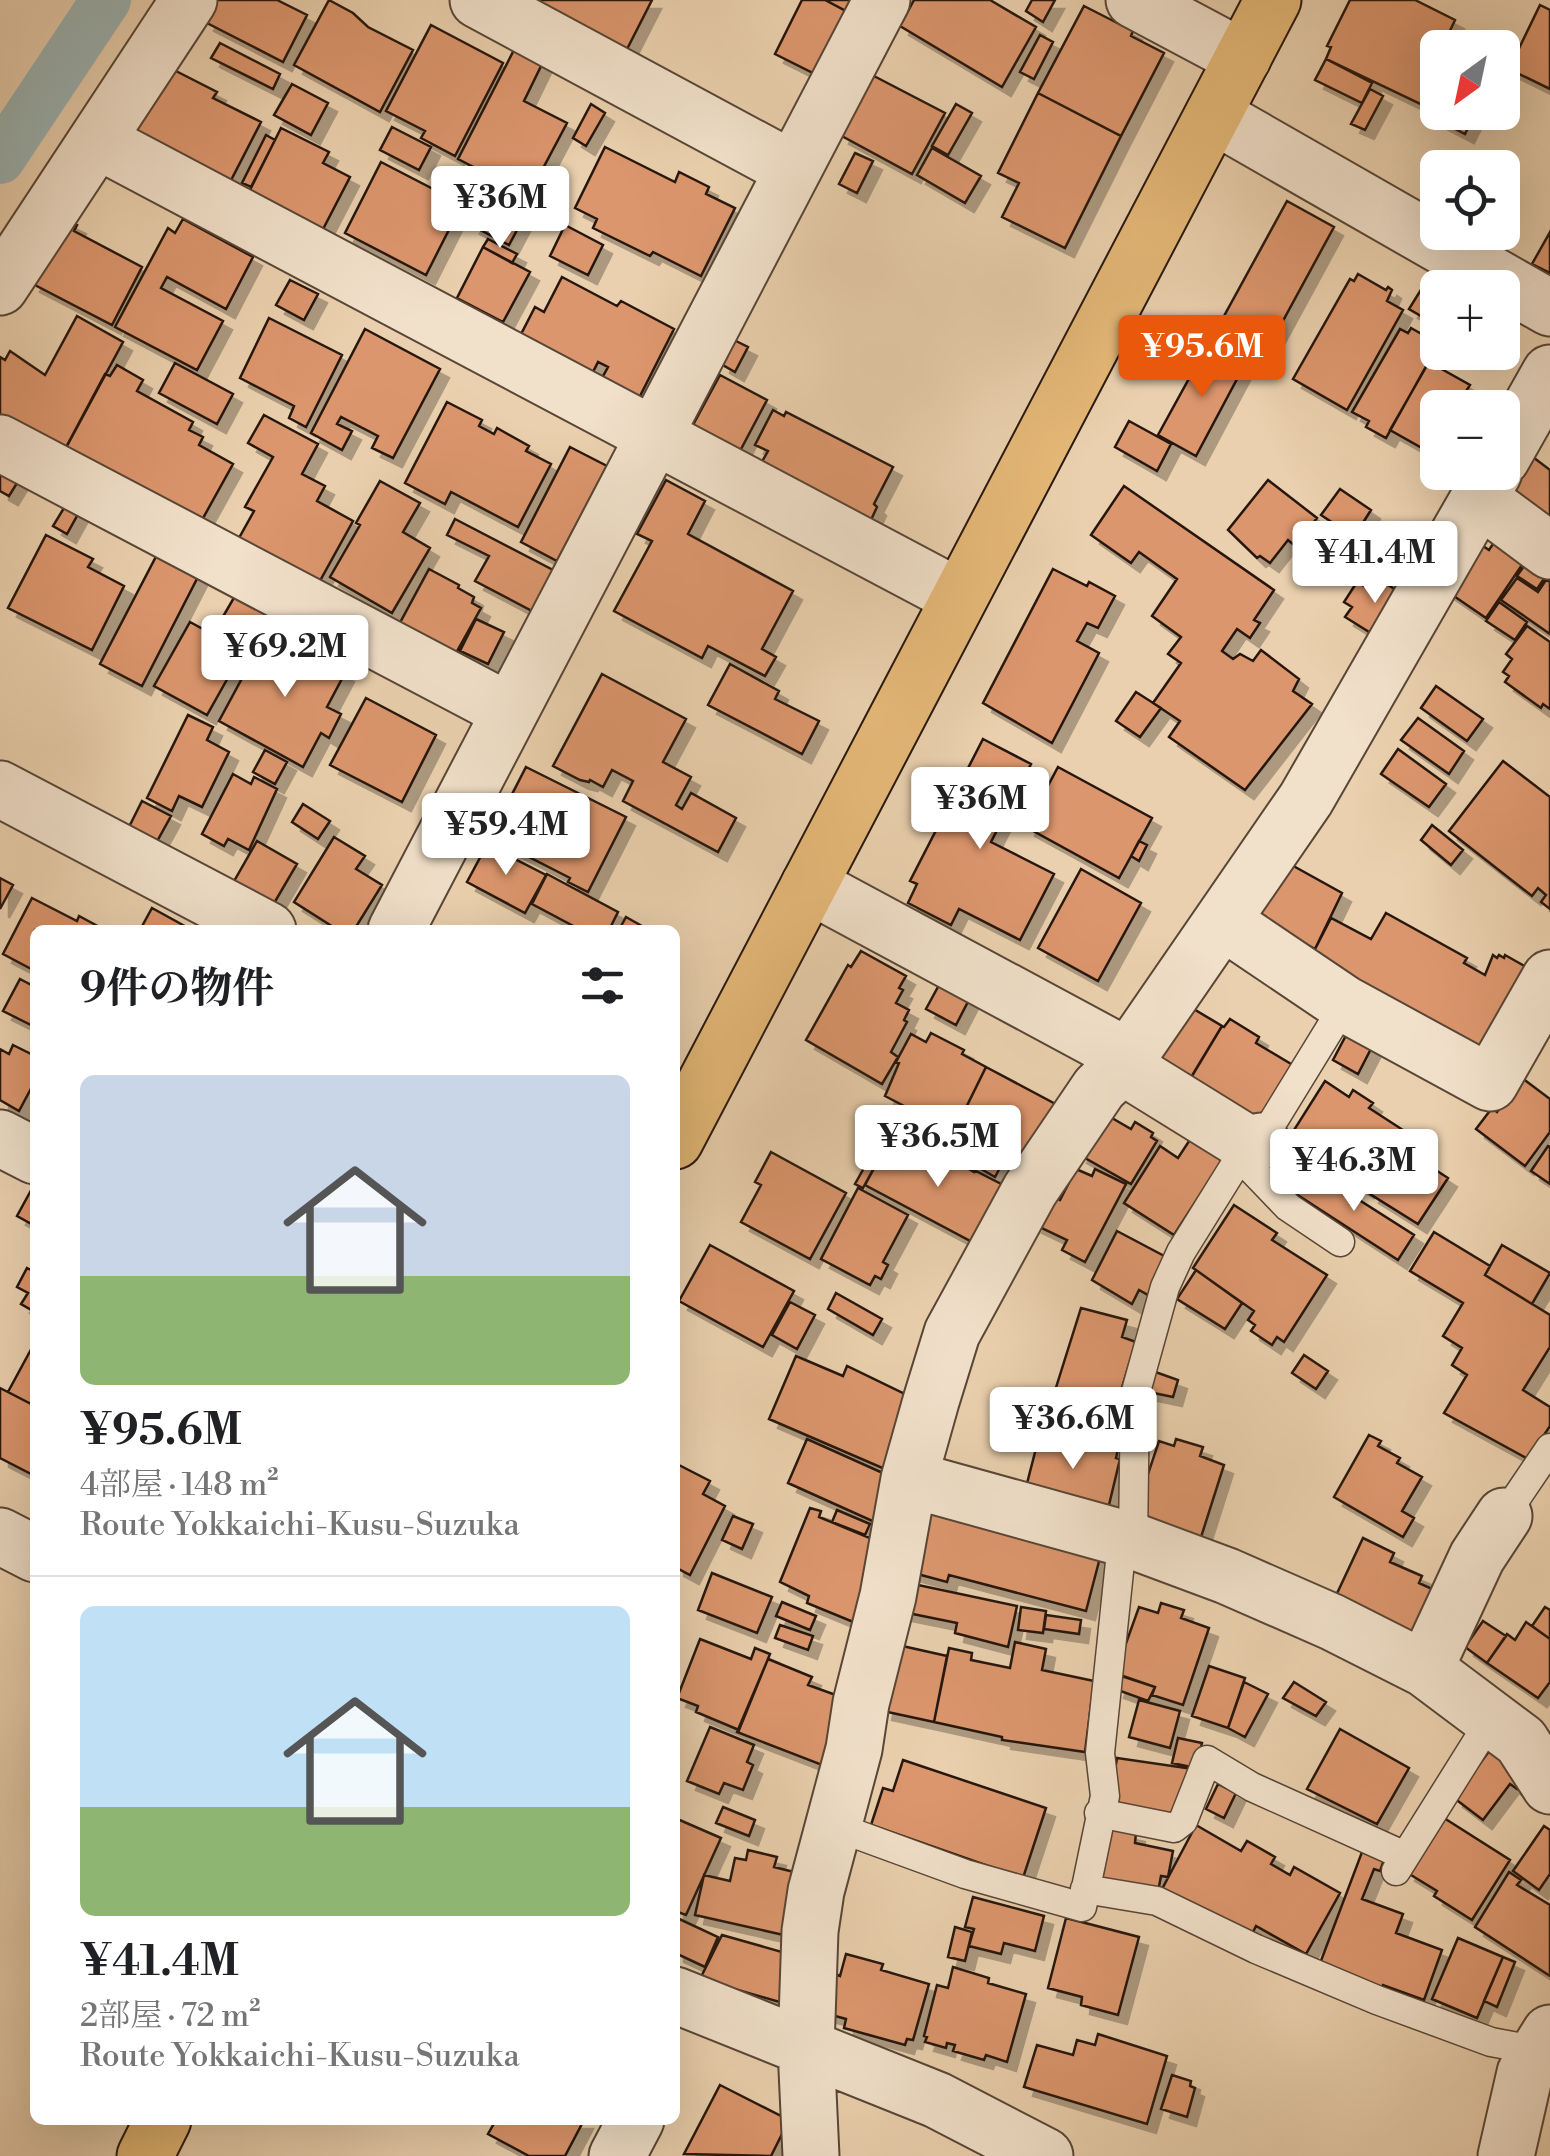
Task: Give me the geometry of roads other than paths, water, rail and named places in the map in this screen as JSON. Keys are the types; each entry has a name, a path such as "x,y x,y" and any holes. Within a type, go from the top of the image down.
{"main road":[{"path":"680,1132 1272,0"},
{"path":"145,2156 160,2125"}],"street":[{"path":"0,287 190,0"},
{"path":"478,0 792,169"},
{"path":"399,925 882,0"},
{"path":"1134,0 1242,58"},
{"path":"1213,115 1550,308"},
{"path":"98,141 959,597"},
{"path":"1520,426 1550,373"},
{"path":"0,443 509,711"},
{"path":"811,2156 806,2048 810,1931 888,1596 908,1479 952,1333 1030,1190 1306,799 1484,490"},
{"path":"1503,490 1550,551"},
{"path":"0,789 258,925"},
{"path":"809,885 1124,1062 1250,1148"},
{"path":"1222,921 1345,1004 1490,1083 1531,1061 1550,978"},
{"path":"0,1138 30,1153"},
{"path":"908,1479 1133,1541 1227,1576 1332,1622 1425,1669 1520,1742 1550,1786"},
{"path":"1425,1669 1477,1557 1504,1516"},
{"path":"0,1536 30,1551"},
{"path":"682,2015 806,2048 938,2100 1045,2156"},
{"path":"1506,2156 1525,2073 1544,2042"},
{"path":"617,2156 633,2125"}],"lane":[{"path":"832,1825 965,1874 1082,1907 1104,1796 1100,1753 1104,1700 1120,1562 1133,1541 1134,1396 1146,1348 1165,1287 1181,1252 1345,1004"},
{"path":"1250,1148 1288,1206 1340,1242"},
{"path":"1504,1516 1550,1448"},
{"path":"1099,1813 1174,1828 1183,1821 1207,1760 1400,1864 1490,1721"},
{"path":"1085,1888 1157,1900 1256,1949 1491,2042 1544,2042"}],"waterway":[{"path":"0,159 106,0"}]}
